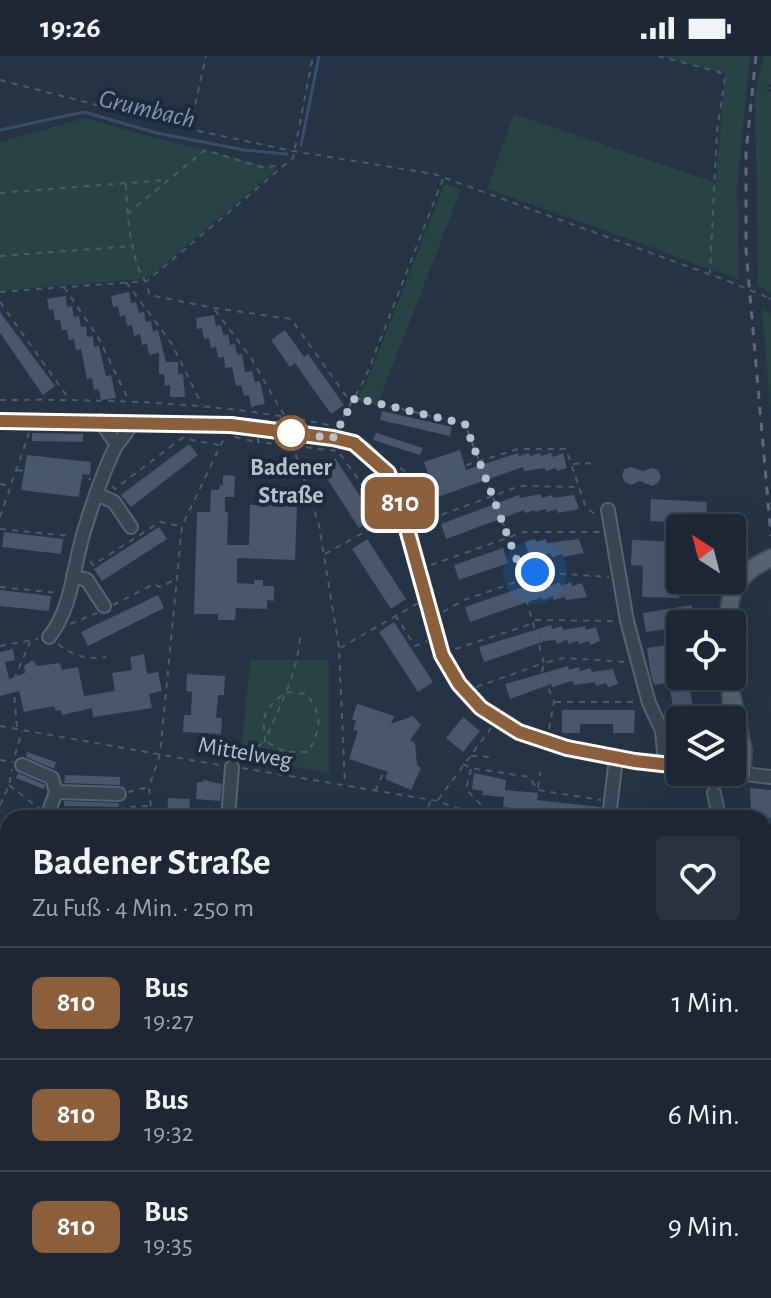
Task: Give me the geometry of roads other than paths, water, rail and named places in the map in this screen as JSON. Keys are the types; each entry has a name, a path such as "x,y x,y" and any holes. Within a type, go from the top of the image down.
{"main road":[{"path":"730,610 738,582 747,571 771,558"},
{"path":"732,596 745,583 771,573"},
{"path":"732,690 734,706"},
{"path":"731,706 732,697"}],"street":[{"path":"0,421 132,422 228,430 258,436 335,432 354,443 388,473 402,509 442,655 464,691 494,717 519,732 547,742 616,758 665,764 662,731 649,703 627,621 608,510"},
{"path":"100,421 117,445"},
{"path":"49,637 60,623 81,542 102,480 117,445 132,422"},
{"path":"97,494 114,502 131,527"},
{"path":"73,576 87,580 104,606"},
{"path":"610,810 616,758"},
{"path":"22,765 52,778 56,792 51,810"},
{"path":"229,810 232,767"},
{"path":"746,774 771,777"},
{"path":"56,792 119,794"},
{"path":"714,793 716,810"}],"waterway":[{"name":"Grumbach","path":"301,145 319,56"},
{"name":"Grumbach","path":"0,130 84,112 157,133 244,150 287,154"}],"railway":[{"path":"756,56 746,152 746,250 771,536"}],"place":[{"name":"Badener Straße","path":"291,433"}]}
